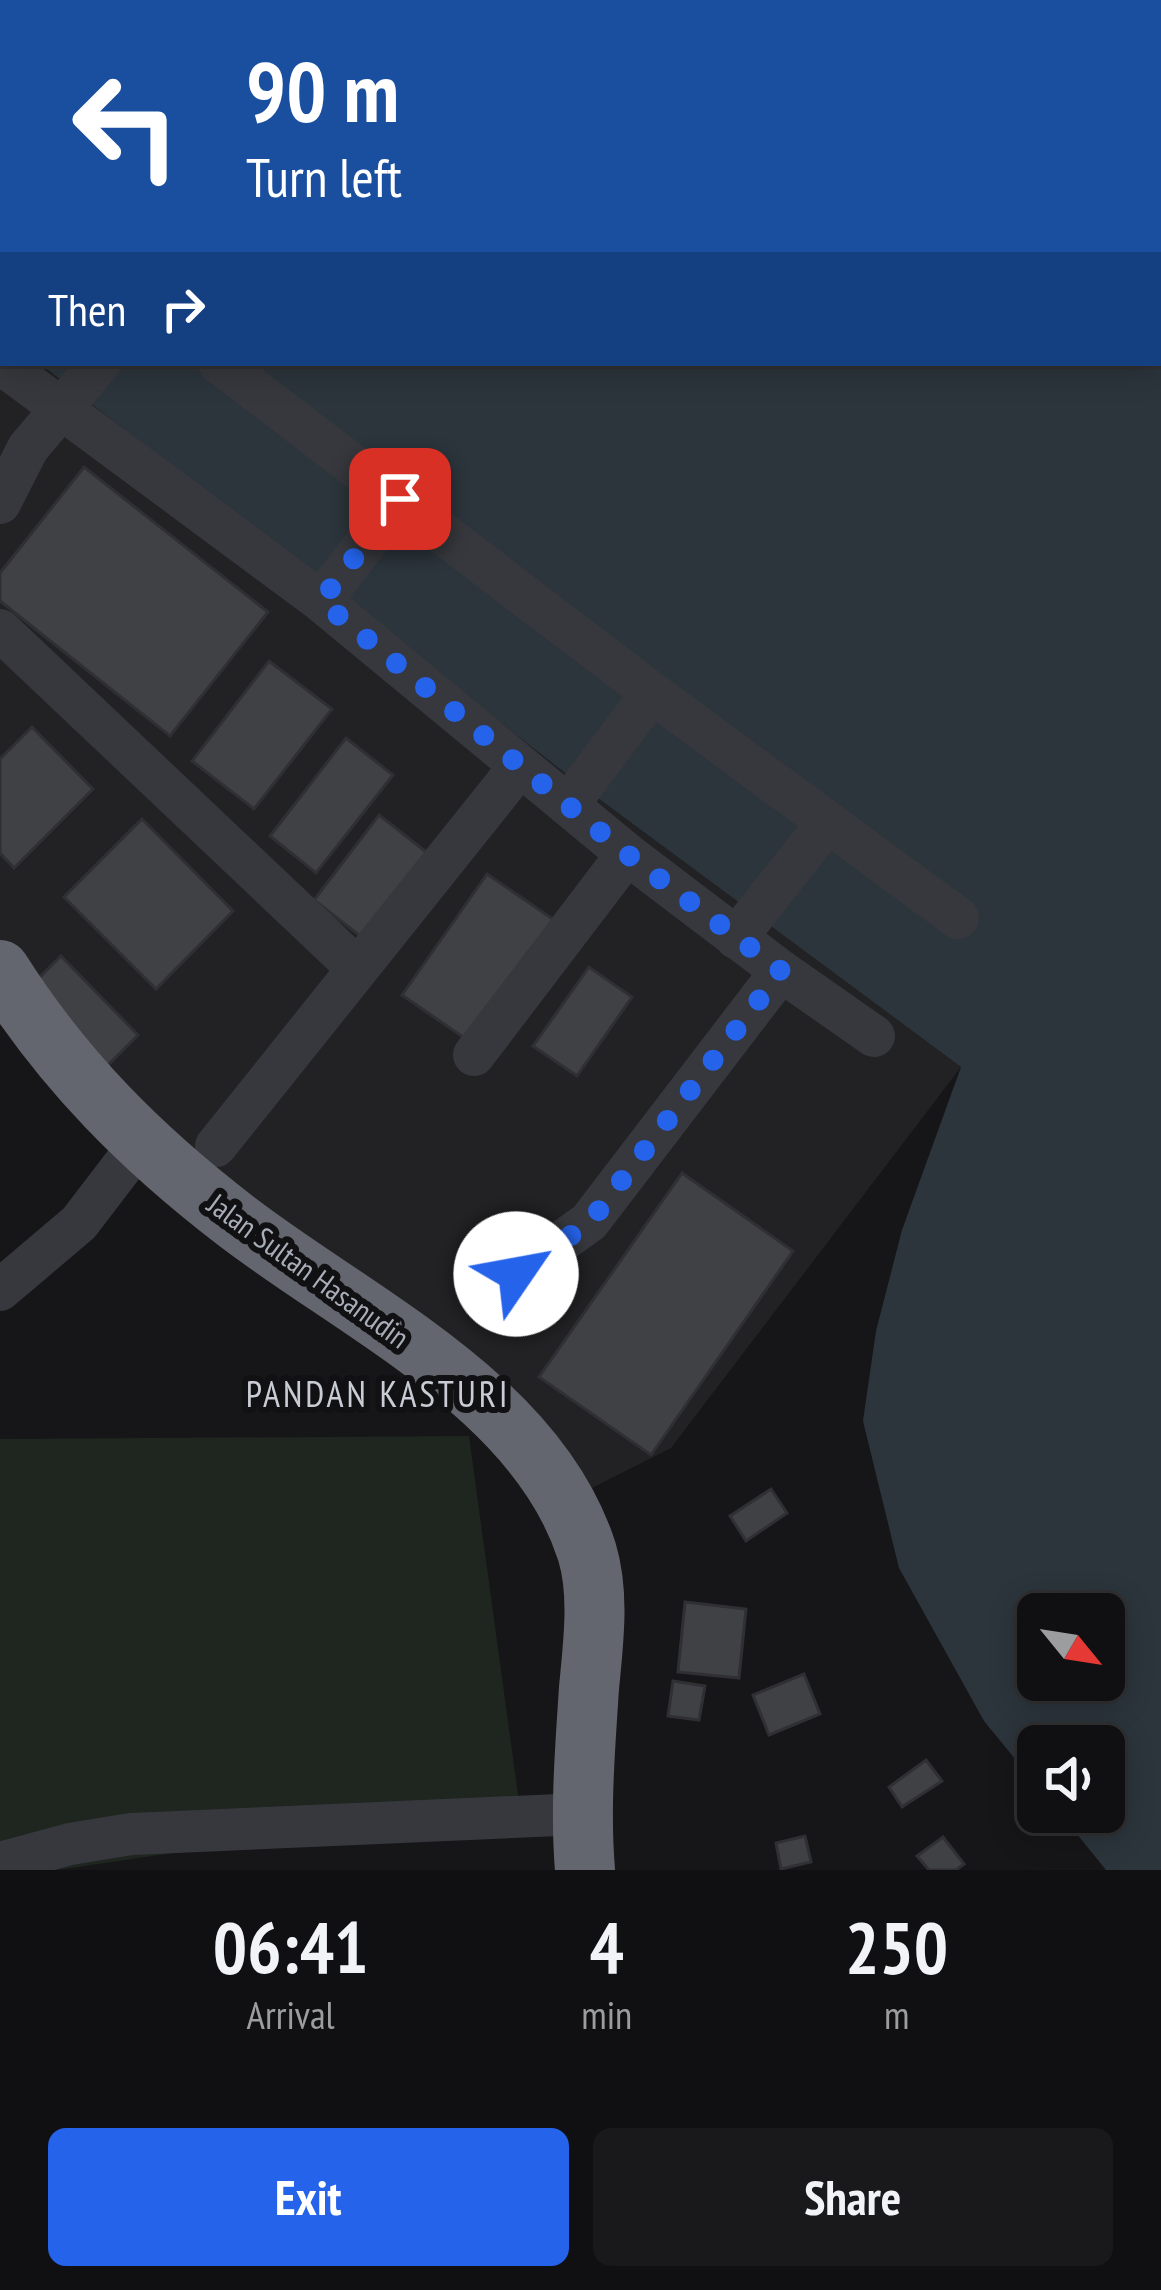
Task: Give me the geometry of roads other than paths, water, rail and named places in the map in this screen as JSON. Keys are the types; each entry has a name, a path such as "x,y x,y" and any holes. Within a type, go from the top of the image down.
{"highway":[{"name":"Jalan Sultan Hasanudin","path":"0,970 74,1074 141,1142 236,1221 443,1368 511,1429 547,1469 588,1557 594,1621 583,1842"}],"street":[{"path":"4,366 321,601 627,854 874,1036"},
{"path":"0,502 28,448 98,366"},
{"path":"223,366 652,693 958,918"},
{"path":"321,601 400,499"},
{"path":"0,630 357,968"},
{"path":"568,805 652,693"},
{"path":"216,1146 520,766"},
{"path":"736,938 826,823"},
{"path":"474,1055 627,854"},
{"path":"489,1276 516,1274 590,1222 781,971"},
{"path":"0,1290 79,1223 141,1142"},
{"path":"0,1863 131,1834 583,1842"}],"district":[{"name":"PANDAN KASTURI","path":"378,1393"}]}
